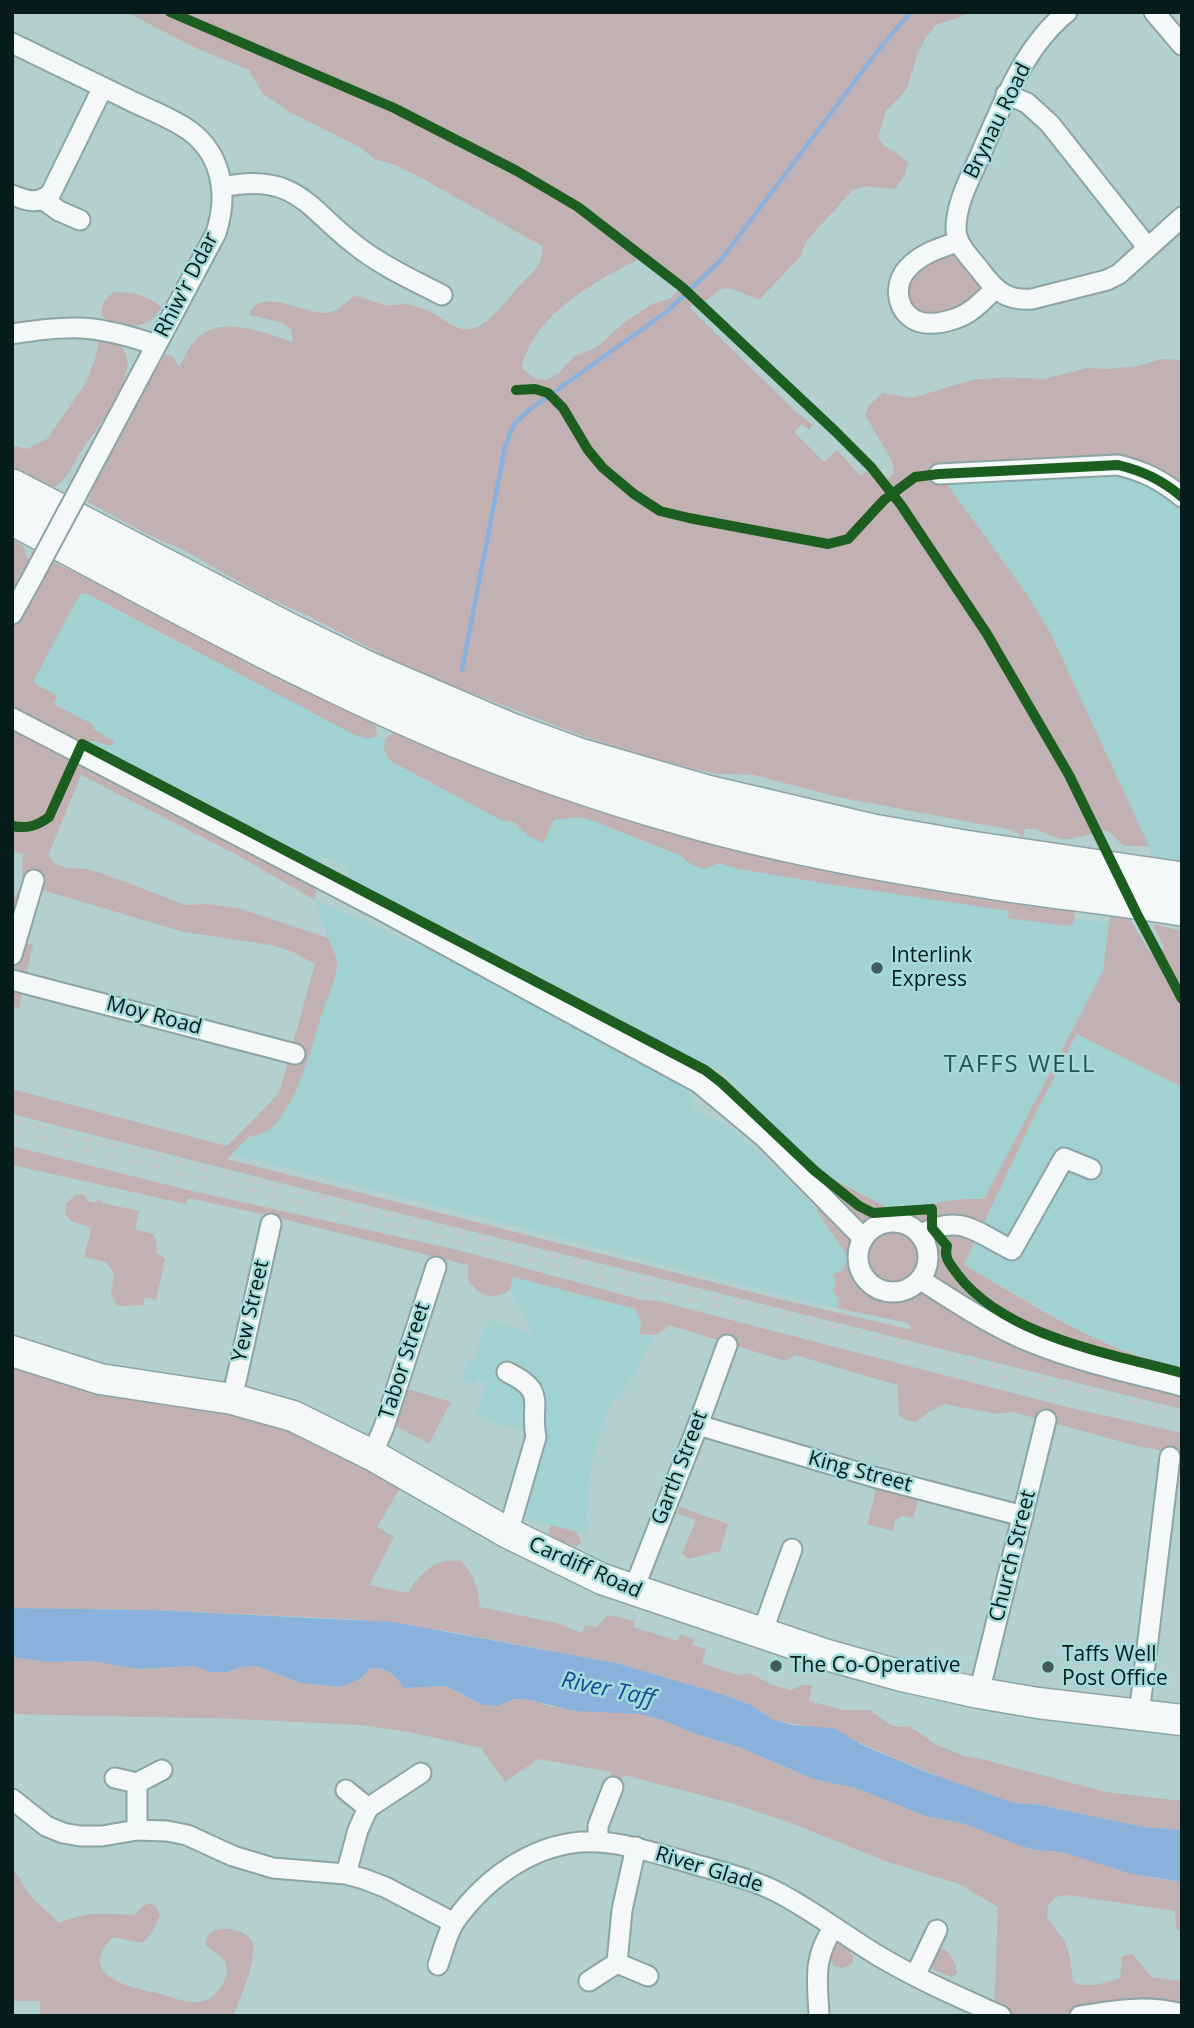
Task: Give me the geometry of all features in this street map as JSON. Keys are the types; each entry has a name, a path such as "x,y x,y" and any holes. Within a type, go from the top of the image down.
{"highway":[{"path":"12,487 367,669 576,755 719,796 873,832 1182,880"},
{"path":"12,517 256,646 340,686 458,740 597,791 685,818 838,853 1004,883 1182,908"}],"main road":[{"name":"Cardiff Road","path":"12,1351 100,1380 232,1399 293,1416 372,1455 508,1533 569,1564 633,1591 852,1662 979,1693 1038,1703 1182,1720"}],"street":[{"name":"Brynau Road","path":"958,242 956,228 962,196 1006,94 1038,44 1067,12"},
{"path":"1154,12 1182,45"},
{"name":"Rhiw'r Ddar","path":"12,43 189,131 211,156 220,173 223,187 221,216 216,233 12,614"},
{"path":"12,195 34,202 44,200 57,183 103,87"},
{"path":"1006,94 1027,103 1050,124 1148,248"},
{"path":"223,187 260,182 292,192 368,254 442,295"},
{"path":"44,200 59,211 80,220"},
{"path":"995,289 975,308 958,318 936,323 919,322 905,312 898,299 898,285 905,271 934,249 958,242 995,289 1005,296 1019,300 1107,280 1131,265 1182,217"},
{"path":"12,334 47,328 91,327 156,345"},
{"path":"939,474 1118,465 1140,470 1182,497"},
{"path":"12,718 381,910 699,1083 765,1138 863,1238"},
{"path":"12,955 34,880"},
{"name":"Moy Road","path":"12,980 295,1054"},
{"path":"920,1235 943,1224 962,1225 1012,1250 1064,1158 1091,1169"},
{"path":"889,1222 907,1224 920,1235 928,1250 929,1263 921,1280 911,1289 894,1293 881,1291 870,1285 861,1274 858,1262 858,1250 863,1238 872,1229 889,1222"},
{"name":"Yew Street","path":"232,1399 271,1224"},
{"name":"Tabor Street","path":"372,1455 384,1427 436,1267"},
{"path":"921,1280 983,1318 1032,1343 1182,1386"},
{"name":"Garth Street","path":"633,1591 727,1345"},
{"path":"507,1372 523,1380 533,1391 536,1415 536,1437 508,1533"},
{"name":"Church Street","path":"979,1693 1046,1420"},
{"name":"King Street","path":"698,1424 874,1477 1023,1516"},
{"path":"1139,1715 1170,1457"},
{"path":"762,1633 792,1549"},
{"path":"115,1778 137,1783 162,1770"},
{"path":"346,1874 358,1830 368,1808 421,1773"},
{"path":"136,1830 137,1783"},
{"path":"598,1842 598,1826 613,1787"},
{"path":"346,1790 368,1808"},
{"path":"12,1799 46,1826 63,1833 102,1836 136,1830 187,1835 233,1856 273,1868 346,1874 385,1887 454,1923"},
{"name":"River Glade","path":"438,1965 454,1923 492,1880 526,1857 572,1843 598,1842 636,1847 748,1879 806,1908 877,1955 915,1976 1002,2016"},
{"path":"617,1963 622,1910 636,1847"},
{"path":"819,2014 817,1964 824,1941 834,1927"},
{"path":"915,1976 937,1930"},
{"path":"617,1963 648,1976"},
{"path":"589,1982 617,1963"},
{"path":"1080,2016 1125,2009 1182,2014"}],"shaded area":[{"path":"126,12 968,12 937,24 926,37 917,55 907,89 886,111 878,137 884,145 908,163 896,188 866,186 853,190 807,240 800,257 760,299 724,289 702,302 696,300 690,308 795,411 813,425 809,430 802,424 794,432 824,462 837,450 861,476 871,467 885,483 894,472 892,461 865,415 870,404 883,393 912,398 972,380 1006,377 1044,379 1088,368 1138,366 1162,359 1182,360 1182,497 1118,456 1101,456 1085,466 940,474 1026,593 1050,632 1149,846 1124,846 1107,830 1067,839 1035,829 1025,829 1023,838 1012,830 838,797 754,775 717,774 668,763 583,736 412,670 309,616 264,596 184,550 151,536 88,502 102,463 165,355 172,356 179,367 197,338 222,327 247,328 293,342 291,329 282,323 250,315 254,306 262,302 272,302 326,313 338,309 354,296 385,305 415,306 456,327 474,328 500,309 541,260 542,246 416,175 390,163 376,160 358,146 292,113 263,94 249,70 196,48","holes":["643,257 682,287 670,299 652,304 625,322 597,347 575,356 558,374 546,380 536,379 522,368 528,349 553,315 587,288"]},
{"path":"958,242 995,289 958,318 905,312 905,270"},
{"path":"115,292 140,295 161,307 157,315 143,324 116,324 101,315 105,301"},
{"path":"104,339 120,346 127,357 126,372 112,406 67,475 54,487 12,469 12,445 27,449 47,439 85,384 95,360 99,340"},
{"path":"1099,473 1146,482 1182,505 1182,863 1154,858 1050,632 1026,593 946,483"},
{"path":"12,539 23,546 27,557 50,569 54,562 369,719 376,727 377,736 367,739 353,734 86,593 81,594 74,605 33,682 57,696 54,704 94,725 93,729 116,742 110,746 95,741 83,742 317,864 315,900 237,855 81,775 48,856 54,863 67,868 87,869 104,874 186,905 207,904 238,908 328,938 336,957 337,969 298,1085 277,1122 264,1133 250,1136 227,1159 783,1300 912,1330 908,1323 837,1308 839,1300 833,1291 836,1282 833,1274 844,1268 848,1256 816,1210 831,1178 890,1209 964,1199 984,1199 1103,971 1110,914 1129,918 1149,951 1157,953 1164,947 1153,924 1182,931 1182,1087 1077,1034 1037,1110 964,1265 1042,1311 1097,1339 1124,1351 1182,1367 1182,1409 12,1114 12,1089 227,1146 279,1093 315,964 272,945 184,932 42,890 26,943 33,945 19,1008 12,1006 12,901 22,886 23,854 12,851"},
{"path":"54,562 131,605 147,628 314,711 560,808 1022,910 1109,923 1112,955 984,1199 964,1199 890,1209 831,1178 803,1157 763,1117 727,1075 693,1057 680,1055 475,947 473,937 452,927 438,928 355,884 346,866 324,856 317,864 12,705"},
{"path":"395,731 1074,911 1075,921 1069,926 1008,918 1009,911 835,885 739,869 719,863 704,869 679,855 580,817 554,820 543,843 528,836 514,822 501,820 389,760 384,749 385,739"},
{"path":"315,900 445,957 668,1076 681,1086 692,1098 693,1108 730,1128 788,1181 816,1210 844,1248 848,1256 836,1282 839,1300 837,1308 232,1154 284,1104 338,966"},
{"path":"1077,1034 1182,1087 1182,1367 1137,1355 1094,1337 964,1266 1037,1110"},
{"path":"12,1146 188,1190 458,1250 642,1300 658,1301 1067,1407 1182,1433 1182,1454 1137,1446 1013,1412 997,1414 944,1404 916,1422 905,1420 899,1415 897,1385 795,1355 785,1361 669,1325 656,1334 639,1334 641,1324 636,1309 513,1277 510,1290 487,1296 468,1280 468,1265 271,1216 188,1198 186,1204 12,1165"},
{"path":"77,1194 86,1196 87,1201 95,1203 98,1199 102,1203 139,1211 135,1229 153,1234 157,1253 165,1259 156,1300 145,1297 143,1305 117,1306 111,1294 114,1273 106,1262 84,1257 91,1228 71,1221 65,1214 66,1203"},
{"path":"512,1277 635,1309 642,1324 639,1334 653,1336 635,1374 612,1402 603,1420 591,1465 585,1528 588,1535 501,1511 514,1488 528,1432 496,1424 476,1412 488,1384 477,1379 474,1385 461,1379 475,1356 489,1320 533,1334 510,1290"},
{"path":"12,1365 186,1401 292,1428 396,1486 402,1485 377,1527 394,1537 369,1585 408,1593 423,1573 436,1564 461,1561 475,1582 480,1607 557,1623 582,1633 585,1625 596,1627 608,1615 635,1621 633,1627 678,1641 680,1634 694,1639 693,1645 706,1649 702,1663 738,1675 749,1673 772,1685 791,1690 802,1685 812,1685 809,1701 844,1710 870,1710 889,1724 909,1726 935,1744 961,1755 1106,1792 1182,1801 1182,1830 1143,1827 1040,1805 1014,1803 954,1783 848,1738 774,1720 751,1705 721,1694 616,1663 446,1631 351,1619 150,1610 12,1608"},
{"path":"407,1389 451,1402 429,1444 394,1425"},
{"path":"879,1478 921,1489 913,1518 902,1516 895,1521 893,1531 867,1524"},
{"path":"680,1507 728,1524 720,1551 689,1559 682,1554 696,1520 676,1513"},
{"path":"551,1525 577,1532 581,1543 576,1546 555,1540 548,1533"},
{"path":"12,1657 47,1662 93,1661 139,1669 194,1666 209,1672 227,1672 256,1666 301,1683 340,1687 360,1679 371,1668 377,1668 390,1672 404,1688 447,1686 483,1705 498,1706 514,1699 531,1700 553,1707 639,1714 663,1720 690,1732 739,1747 814,1779 859,1789 925,1816 962,1823 1035,1850 1062,1852 1153,1878 1182,1882 1182,1933 1176,1928 1175,1911 1067,1895 1056,1897 1048,1905 1047,1918 1065,1942 1073,1982 1090,1985 1120,1978 1122,1956 1133,1954 1151,1977 1182,1981 1182,2003 1150,2000 1182,2016 1002,2016 994,2012 998,1907 959,1884 885,1861 791,1823 731,1803 624,1775 618,1788 608,1784 612,1772 538,1759 505,1782 481,1748 409,1732 360,1725 12,1714"},
{"path":"12,1867 31,1897 59,1923 105,1913 134,1915 150,1903 156,1907 160,1915 151,1934 142,1943 113,1937 103,1950 100,1961 103,1970 120,1983 132,1987 186,2001 209,1999 222,1985 227,1967 205,1944 209,1934 219,1929 233,1929 245,1934 252,1942 253,1958 233,2016 40,2016 40,2001 12,2001"},
{"path":"832,1946 845,1946 853,1956 853,1963 843,1968 834,1966 830,1958"},
{"path":"945,1949 956,1967 957,1974 951,1977 934,1970 932,1961 937,1950"}],"water":[{"name":"River Taff","path":"12,1608 150,1610 393,1622 616,1663 721,1694 751,1705 774,1720 792,1725 834,1728 862,1745 926,1772 1014,1803 1040,1805 1143,1827 1182,1830 1182,1882 1132,1874 1062,1852 1035,1850 962,1823 925,1816 859,1789 814,1779 739,1747 639,1714 574,1711 531,1700 514,1699 498,1706 483,1705 447,1686 404,1688 390,1673 377,1668 371,1668 360,1679 340,1687 301,1683 256,1666 227,1672 209,1672 194,1666 139,1669 92,1661 47,1662 12,1657"}],"waterway":[{"path":"462,670 505,447 514,424 529,410 665,313 720,261 879,49 911,12"}],"railway":[{"path":"12,1120 1182,1414"},
{"path":"12,1131 727,1309"},
{"path":"999,1377 1066,1394"}],"cycle path":[{"path":"170,12 394,108 517,171 578,207 682,287 836,432 871,467 901,505 987,634 1069,775 1182,999"},
{"path":"516,390 535,389 548,393 563,408 588,450 603,468 660,511 828,544 848,539 884,500 915,477 1118,465 1152,477 1182,497"},
{"path":"12,826 32,826 49,817 82,744 705,1070 815,1171 859,1206 873,1213 932,1209 932,1228 947,1246 946,1254 950,1265 978,1296 1003,1314 1061,1340 1182,1373"}],"place":[{"name":"Interlink Express","path":"877,968"},
{"name":"The Co-Operative","path":"776,1666"},
{"name":"Taffs Well Post Office","path":"1048,1667"}],"district":[{"name":"TAFFS WELL","path":"1020,1065"}]}
